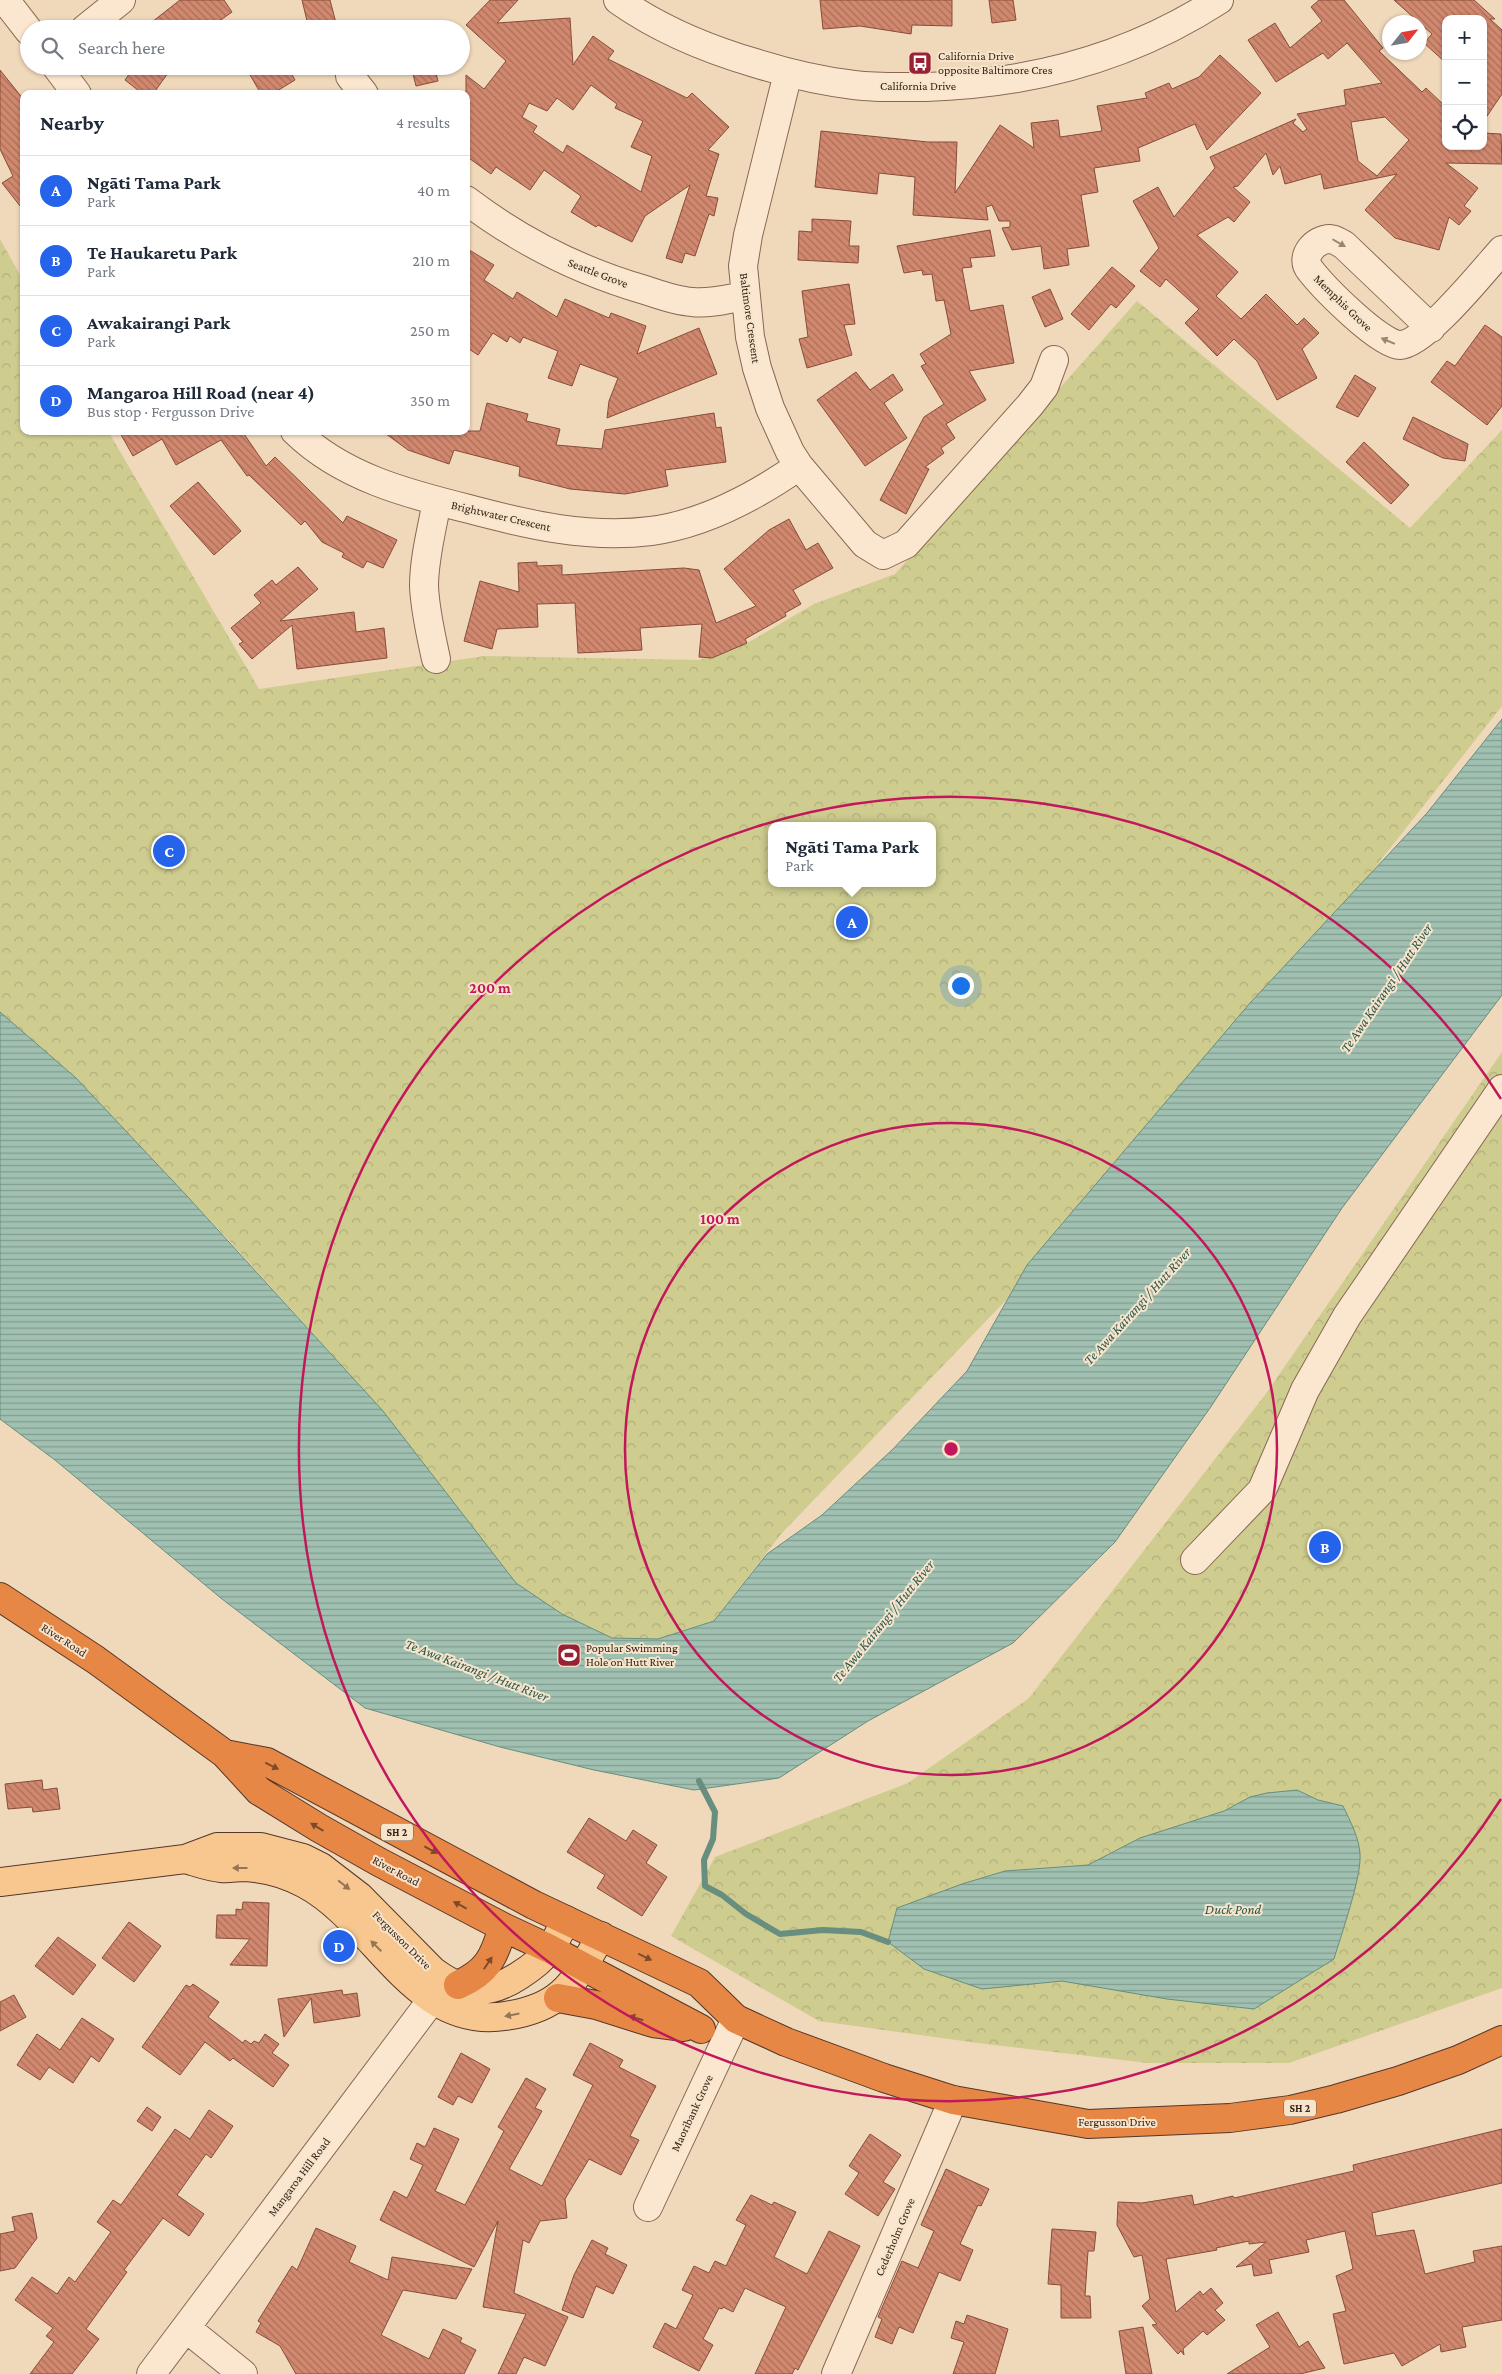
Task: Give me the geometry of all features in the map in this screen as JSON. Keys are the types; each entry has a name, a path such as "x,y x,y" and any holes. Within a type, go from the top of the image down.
{"highway":[{"name":"River Road","path":"0,1597 96,1660 225,1754 259,1791 379,1862 582,1967"},
{"name":"River Road","path":"225,1754 267,1762 566,1920"},
{"name":"Fergusson Drive","path":"566,1920 699,1983 736,2019 786,2042 884,2078 953,2100 1088,2124 1230,2118 1290,2110 1345,2096 1458,2060 1502,2040"},
{"path":"445,1989 474,1978 486,1967 503,1927"},
{"name":"SH 2","path":"582,1967 701,2029"},
{"path":"558,1998 596,2005 653,2023 701,2029 736,2019"}],"main road":[{"name":"Fergusson Drive","path":"0,1882 184,1859 217,1847 262,1847 303,1858 321,1868 360,1898 433,1971 464,2015 478,2018 498,2018 517,2015 558,1998 573,1982 601,1936"},
{"name":"Fergusson Drive","path":"445,1989 478,1991 496,1988 537,1964 550,1949 566,1920"}],"street":[{"path":"5,0 20,20"},
{"path":"96,20 121,0"},
{"name":"California Drive","path":"618,0 680,36 734,57 788,73 856,85 897,88 962,86 1016,79 1092,61 1170,28 1219,0"},
{"name":"Baltimore Crescent","path":"788,73 748,235 743,266 745,296 757,368 776,424 799,466 865,544 883,555 906,544 1030,405 1044,387 1054,360"},
{"path":"63,75 74,90"},
{"name":"Seattle Grove","path":"470,203 498,224 531,244 568,262 618,282 694,303 745,296"},
{"path":"1431,328 1502,250"},
{"name":"Brightwater Crescent","path":"299,435 350,469 381,484 437,501 530,525 573,531 612,533 653,531 712,514 751,495 799,466"},
{"path":"436,659 424,586 428,545 437,501"},
{"path":"1195,1560 1262,1490 1305,1390 1347,1316 1463,1143 1502,1089"},
{"name":"Mangaroa Hill Road","path":"151,2374 445,1989"},
{"name":"Maoribank Grove","path":"648,2207 736,2019"},
{"name":"Cederholm Grove","path":"836,2374 953,2100"},
{"path":"186,2328 243,2374"}],"green space":[{"path":"0,239 20,275 20,435 110,435 259,689 485,656 699,660 749,642 814,604 895,574 1137,301 1410,528 1502,430 1502,706 1163,1137 781,1534 714,1621 658,1639 612,1638 562,1614 516,1583 383,1411 226,1237 76,1078 0,1012"},
{"path":"1502,1052 1502,1988 1289,2063 1148,2063 978,2043 819,2021 671,1936 715,1857 908,1783 1029,1698 1265,1395"}],"water":[{"name":"Te Awa Kairangi / Hutt River","path":"1502,719 1502,995 1342,1208 1210,1408 1115,1542 1013,1643 868,1721 779,1778 694,1790 594,1770 500,1747 365,1708 222,1599 55,1460 0,1419 0,1012 76,1078 187,1196 383,1411 516,1583 562,1614 612,1638 658,1639 714,1621 767,1554 822,1515 893,1449 967,1371 1027,1265 1250,1003 1427,813"},
{"name":"Duck Pond","path":"1297,1790 1318,1800 1343,1806 1358,1841 1360,1864 1358,1876 1334,1959 1254,2009 1167,1999 1062,1981 982,1989 924,1969 888,1942 897,1908 962,1884 1005,1871 1088,1865 1140,1838 1224,1811 1250,1797"}],"building":[{"path":"180,0 224,0 232,12 221,20 154,20"},
{"path":"302,0 330,0 335,20 307,20"},
{"path":"490,0 518,0 497,23 570,18 573,65 593,36 614,51 608,59 687,98 692,93 729,127 708,150 719,154 706,196 718,198 714,216 709,214 695,256 685,253 682,263 666,258 690,185 645,216 632,242 598,225 596,227 571,212 581,196 544,170 530,190 496,167 491,174 470,159 470,90 466,90 466,75 484,89 506,61 470,29 470,21","holes":["591,85 617,104 615,108 643,121 631,147 652,156 641,192 567,145 563,153 533,132 537,126 522,117 529,103 547,111 557,98 573,110"]},
{"path":"820,0 952,0 952,26 912,25 911,34 860,26 823,29"},
{"path":"989,0 1013,0 1016,20 992,23"},
{"path":"1319,0 1344,0 1382,47 1379,51 1382,54 1382,60 1388,60 1422,92 1426,88 1442,103 1442,150 1487,150 1487,133 1501,134 1502,164 1446,163 1478,188 1464,206 1471,211 1459,225 1449,217 1439,250 1395,238 1365,210 1397,174 1324,189 1321,174 1285,184 1280,166 1273,175 1266,153 1238,186 1233,187 1250,202 1234,222 1228,217 1197,235 1238,272 1216,296 1241,319 1266,294 1297,325 1304,318 1319,333 1302,349 1317,378 1277,400 1257,361 1234,339 1217,356 1185,323 1199,309 1166,279 1160,287 1140,271 1159,248 1133,201 1158,187 1174,217 1215,168 1210,157 1296,119 1293,123 1303,132 1307,129 1297,114 1346,105 1344,90 1382,83 1347,43 1328,59 1323,53 1276,82 1248,40 1275,23 1290,48 1322,21 1311,7","holes":["1385,117 1409,140 1377,176 1358,161 1351,122"]},
{"path":"1394,0 1474,0 1495,19 1490,19 1502,30 1502,94 1487,116 1487,15 1442,15 1442,59 1427,46 1427,40 1432,34 1427,30 1427,15 1411,15"},
{"path":"1220,55 1261,93 1207,150 1195,124 1138,148 1140,161 1094,168 1098,192 1081,195 1089,246 1067,249 1069,265 1044,269 1041,246 1012,250 1002,228 1010,227 1010,221 999,221 992,205 986,207 988,220 913,215 915,177 879,173 877,194 815,187 821,131 928,142 957,142 955,193 1000,125 1034,148 1031,123 1058,120 1060,137 1102,131 1097,106 1147,98 1145,93 1169,83 1172,89 1199,77"},
{"path":"0,70 20,95 20,206 2,183 13,176 0,149"},
{"path":"129,75 167,75 156,90 138,90 125,80"},
{"path":"250,75 292,75 295,80 279,90 259,90"},
{"path":"413,75 436,75 438,81 416,86"},
{"path":"812,219 851,221 849,246 859,246 858,263 798,260 799,231 812,232"},
{"path":"990,230 995,256 970,258 972,267 962,268 970,311 1003,305 1014,363 969,371 986,400 946,424 955,438 941,448 944,453 925,467 929,469 906,514 880,500 924,417 944,404 921,366 926,364 920,354 951,334 944,300 936,301 932,274 923,275 922,270 904,273 897,246"},
{"path":"470,250 494,265 484,280 513,299 517,292 557,317 565,299 609,318 611,313 646,326 637,354 699,328 717,374 607,418 609,401 618,378 580,364 572,386 548,378 558,351 523,337 520,343 510,336 507,342 493,333 478,355 470,350"},
{"path":"1112,267 1135,286 1116,308 1111,304 1089,330 1071,314"},
{"path":"849,284 855,324 844,325 852,355 807,368 799,339 808,337 802,291"},
{"path":"1050,289 1063,319 1045,327 1032,297"},
{"path":"1485,325 1502,337 1502,406 1487,425 1431,382 1447,361 1455,366"},
{"path":"856,372 870,390 893,374 903,390 884,403 907,438 865,466 817,400"},
{"path":"1355,375 1376,388 1358,417 1336,407"},
{"path":"487,403 528,414 526,421 560,429 556,445 602,449 605,430 714,413 716,428 721,427 726,462 665,470 668,486 625,494 570,489 519,476 520,467 454,450 449,464 408,450 387,435 470,435 470,431 480,431"},
{"path":"1413,417 1468,444 1465,461 1443,458 1403,439"},
{"path":"121,435 245,435 266,466 275,457 343,523 347,516 397,540 383,568 367,561 363,568 342,557 344,553 322,542 305,521 301,525 249,475 247,476 221,440 176,465 162,439 133,456"},
{"path":"1364,442 1409,485 1391,504 1346,462"},
{"path":"198,482 241,531 214,555 170,506"},
{"path":"789,519 806,550 818,543 833,568 793,590 801,604 785,613 786,616 745,639 747,643 712,658 699,657 702,624 640,628 642,650 578,653 575,603 537,604 538,627 497,629 492,649 464,641 480,581 519,592 518,563 537,562 537,566 562,565 562,575 684,568 699,570 716,623 756,606 724,569 769,530"},
{"path":"298,567 318,589 280,621 354,612 356,632 384,628 387,658 297,669 292,625 252,659 239,644 243,642 231,628 261,603 254,595 272,580 276,585"},
{"path":"42,1780 43,1790 57,1788 60,1809 33,1812 32,1807 8,1809 5,1784"},
{"path":"589,1818 626,1841 633,1830 657,1845 646,1863 667,1877 642,1916 597,1888 605,1875 567,1852"},
{"path":"243,1902 269,1903 267,1966 230,1965 250,1939 216,1938 217,1915 236,1915 236,1909 242,1910"},
{"path":"129,1922 161,1946 134,1982 102,1958"},
{"path":"58,1937 96,1965 73,1995 35,1966"},
{"path":"193,1984 219,2002 208,2017 243,2043 245,2040 251,2044 254,2041 259,2043 265,2034 279,2044 272,2053 289,2065 273,2087 233,2058 230,2061 205,2042 180,2075 142,2047 186,1985 190,1987"},
{"path":"342,1990 343,1995 357,1993 360,2016 314,2023 311,1998 284,2037 278,1999"},
{"path":"14,1995 26,2017 0,2031 0,2002"},
{"path":"82,2018 114,2039 99,2062 91,2056 73,2083 49,2067 40,2080 17,2065 37,2034 60,2050"},
{"path":"590,2043 623,2060 619,2067 656,2086 630,2136 639,2140 621,2175 589,2159 565,2199 567,2218 540,2221 529,2243 523,2240 514,2293 568,2317 545,2366 524,2357 516,2374 498,2374 526,2314 483,2307 498,2221 474,2267 380,2220 394,2191 407,2198 423,2165 410,2159 417,2143 425,2147 434,2128 459,2139 435,2191 465,2205 504,2131 498,2127 526,2078 546,2089 535,2108 542,2111 509,2169 542,2186 593,2085 573,2075"},
{"path":"461,2053 490,2069 472,2103 458,2096 453,2105 438,2097"},
{"path":"147,2107 161,2117 152,2131 137,2121"},
{"path":"209,2110 233,2126 211,2158 206,2154 177,2195 204,2214 189,2236 163,2218 124,2270 127,2272 86,2329 99,2339 72,2374 30,2374 54,2342 46,2336 53,2328 15,2300 32,2277 57,2294 69,2277 75,2282 111,2232 97,2222 113,2200 121,2205 175,2129 190,2139"},
{"path":"1502,2129 1502,2183 1372,2213 1376,2236 1414,2230 1425,2274 1475,2262 1473,2251 1502,2246 1502,2320 1462,2327 1466,2347 1441,2352 1440,2344 1402,2366 1394,2353 1344,2364 1333,2314 1346,2311 1336,2276 1353,2269 1345,2231 1306,2240 1309,2252 1269,2260 1272,2273 1254,2276 1252,2264 1236,2267 1266,2242 1249,2244 1249,2241 1216,2248 1217,2250 1166,2259 1176,2312 1200,2291 1203,2295 1211,2288 1223,2303 1215,2310 1225,2320 1207,2335 1203,2331 1183,2349 1184,2355 1181,2351 1178,2354 1152,2325 1157,2324 1142,2306 1150,2299 1142,2255 1134,2257 1117,2225 1118,2202 1142,2203 1192,2195 1194,2205 1233,2196 1234,2198 1354,2171 1353,2165"},
{"path":"870,2134 901,2155 883,2182 895,2189 878,2216 845,2194 859,2173 849,2166"},
{"path":"946,2169 989,2189 981,2206 978,2205 960,2244 973,2250 960,2281 939,2272 913,2333 899,2327 892,2344 875,2337 882,2319 878,2317 902,2261 918,2268 934,2231 921,2225"},
{"path":"751,2195 772,2205 774,2202 796,2212 774,2257 807,2274 829,2231 860,2246 798,2370 795,2368 792,2374 755,2374 786,2307 745,2288 733,2312 723,2307 722,2309 719,2308 703,2339 713,2345 699,2371 653,2347 665,2323 676,2329 693,2295 682,2290 694,2266 709,2273 715,2261 726,2266 746,2225 736,2220"},
{"path":"32,2213 37,2238 15,2268 0,2271 0,2234 15,2231 12,2217"},
{"path":"316,2228 356,2246 349,2262 388,2280 392,2257 472,2269 456,2299 403,2290 381,2335 429,2359 443,2329 462,2338 460,2342 476,2350 464,2374 296,2374 280,2346 256,2332 261,2323 258,2321 292,2266 297,2270"},
{"path":"1052,2229 1096,2232 1094,2251 1088,2251 1085,2296 1090,2296 1091,2318 1061,2318 1061,2285 1048,2284"},
{"path":"592,2240 608,2248 605,2254 627,2265 613,2294 596,2286 583,2318 562,2310 574,2275"},
{"path":"1278,2312 1299,2347 1308,2341 1325,2368 1300,2374 1227,2374 1270,2347 1256,2325"},
{"path":"967,2315 1008,2329 995,2374 953,2374 964,2342 951,2338 956,2321 964,2324"},
{"path":"1143,2327 1152,2374 1126,2374 1119,2331"}],"waterway":[{"path":"699,1781 715,1812 713,1839 704,1860 705,1886 722,1895 746,1914 780,1934 823,1930 861,1932 888,1942"}],"place":[{"name":"California Drive opposite Baltimore Cres","path":"920,63"},
{"name":"Awakairangi Park","path":"169,851"},
{"name":"Ngāti Tama Park","path":"852,922"},
{"name":"Te Haukaretu Park","path":"1325,1547"},
{"name":"Popular Swimming Hole on Hutt River","path":"569,1655"},
{"name":"Mangaroa Hill Road (near 4)","path":"339,1946"}]}
